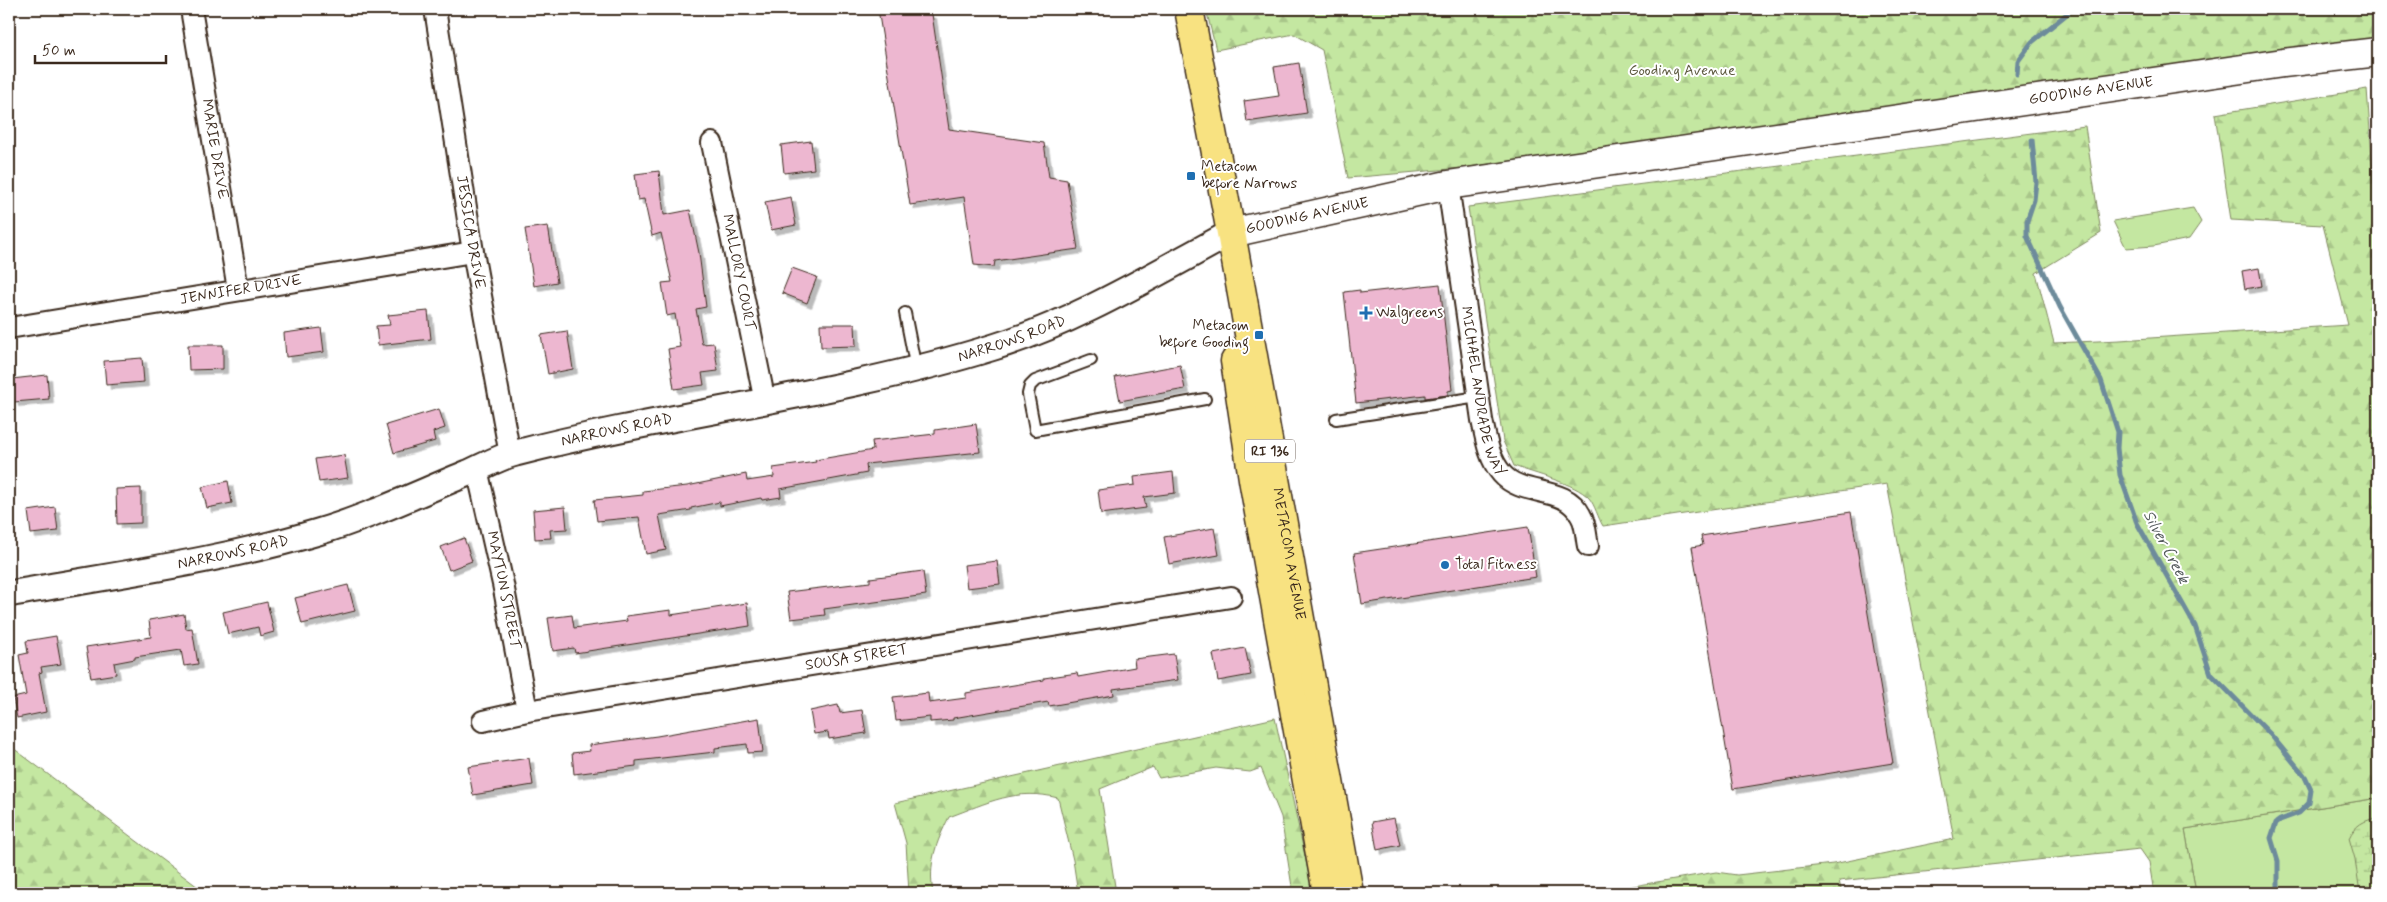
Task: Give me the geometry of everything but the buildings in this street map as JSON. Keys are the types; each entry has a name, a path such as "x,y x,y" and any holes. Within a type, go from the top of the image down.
{"main road":[{"name":"METACOM AVENUE","path":"1177,9 1224,237 1349,893"},
{"name":"METACOM AVENUE","path":"1189,9 1224,237 1253,479 1327,893"},
{"name":"GOODING AVENUE","path":"1224,237 1448,185 1622,158 1828,130 2282,63 2378,52"}],"street":[{"name":"MARIE DRIVE","path":"191,9 238,290"},
{"name":"JESSICA DRIVE","path":"434,9 473,252 510,455"},
{"name":"MALLORY COURT","path":"712,143 765,402"},
{"name":"MICHAEL ANDRADE WAY","path":"1448,185 1478,397 1488,449 1502,474 1510,481 1563,498 1574,506 1582,517 1588,546"},
{"name":"NARROWS ROAD","path":"9,594 190,562 312,534 351,521 510,455 632,426 813,393 916,369 994,347 1037,332 1127,290 1224,237"},
{"name":"JENNIFER DRIVE","path":"9,328 473,252"},
{"name":"MAYTUN STREET","path":"477,469 504,584 527,711"},
{"name":"SOUSA STREET","path":"482,721 527,711 1231,597"}],"lane":[{"path":"905,313 916,369"},
{"path":"1091,360 1035,381 1030,386 1028,394 1035,430 1205,398"},
{"path":"1336,419 1478,397"}],"green space":[{"name":"Gooding Avenue","path":"1206,9 2378,9 2378,37 1462,168 1348,178 1322,50 1294,34 1216,50"},
{"path":"2367,89 2378,242 2378,798 2185,829 2196,893 2154,893 2149,862 2140,849 1839,881 1842,893 1592,893 1716,872 1737,875 1833,864 1954,839 1887,484 1603,526 1589,498 1564,483 1514,466 1503,441 1468,207 2085,126 2101,233 2036,273 2054,343 2348,325 2323,225 2231,220 2215,114"},
{"path":"2193,208 2201,222 2189,239 2154,246 2126,248 2113,221"},
{"path":"1275,718 1313,893 1293,893 1281,817 1261,768 1250,772 1216,768 1159,778 1153,767 1100,789 1116,893 1078,893 1073,860 1058,798 1029,794 1002,798 949,817 940,836 932,863 933,893 909,893 906,843 895,803"},
{"path":"9,745 206,893 9,893"},
{"path":"2378,798 2378,893 2196,893 2185,829"},
{"path":"2378,818 2378,893 2360,893 2355,859 2349,838 2360,824"}],"waterway":[{"name":"Silver Creek","path":"2017,74 2018,61 2032,42 2073,9"},
{"name":"Silver Creek","path":"2032,140 2036,182 2034,200 2027,221 2027,236 2060,307 2101,380 2118,432 2117,448 2120,475 2137,523 2195,626 2211,674 2271,735 2304,775 2311,790 2309,803 2299,813 2276,823 2271,838 2278,861 2278,893"}],"place":[{"name":"Metacom before Narrows","path":"1191,176"},
{"name":"Walgreens","path":"1366,313"},
{"name":"Metacom before Gooding","path":"1259,335"},
{"name":"Total Fitness","path":"1445,565"}]}
